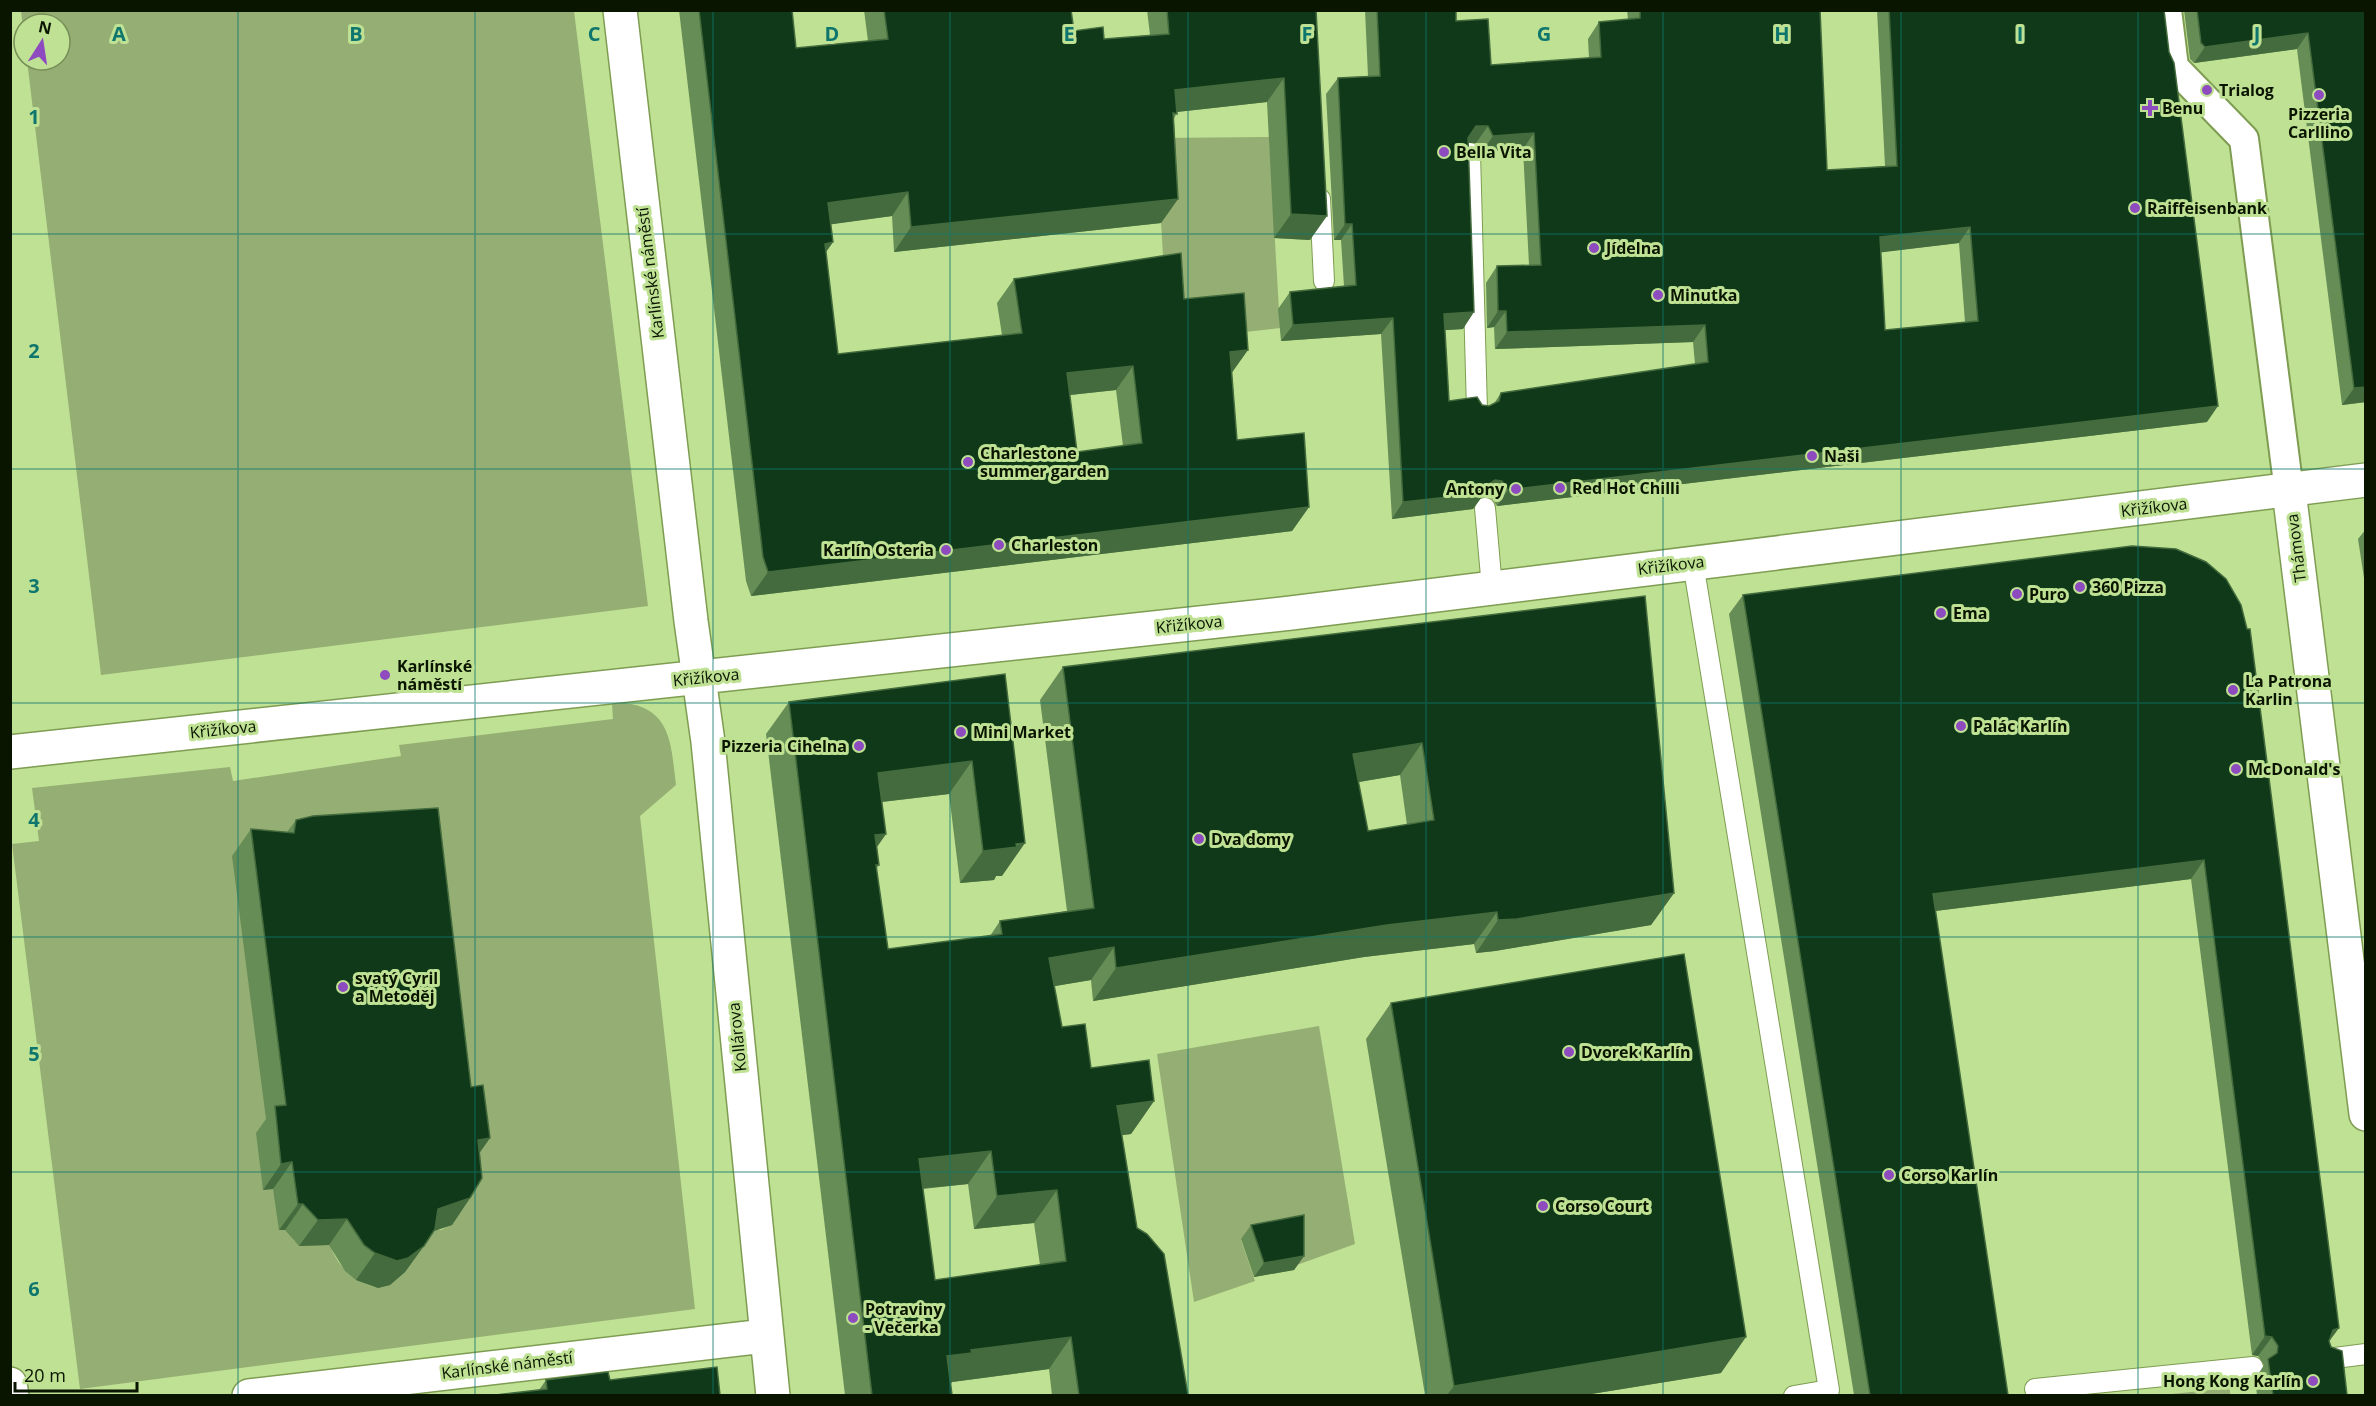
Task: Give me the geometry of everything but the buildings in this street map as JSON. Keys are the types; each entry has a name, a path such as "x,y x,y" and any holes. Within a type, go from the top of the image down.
{"street":[{"name":"Karlínské náměstí","path":"620,10 700,678"},
{"name":"Thámova","path":"2168,10 2174,68 2244,139 2366,1114"},
{"name":"Křižíkova","path":"10,752 1279,615 2289,492 2366,480"},
{"name":"Kollárova","path":"700,678 765,1336 773,1395"},
{"name":"Karlínské náměstí","path":"249,1395 370,1388 765,1336"},
{"path":"10,1384 12,1395"}],"lane":[{"path":"1470,153 1477,411"},
{"path":"1318,176 1324,282"},
{"path":"1485,508 1492,588"},
{"path":"1693,563 1829,1390 1794,1395"},
{"path":"2327,1359 2366,1354"},
{"path":"2035,1389 2253,1367"}],"green space":[{"path":"574,11 648,606 101,675 28,72 72,72 72,12 21,12"},
{"path":"1269,137 1280,328 1228,334 1167,323 1156,138"},
{"path":"624,703 640,706 652,712 666,731 673,756 676,785 640,816 695,1309 80,1389 12,844 39,841 32,788 230,767 233,781 401,756 399,745 613,719 612,704","holes":["267,1132 451,1225 441,1230 432,1229 378,1288 360,1281 340,1264 328,1238 303,1246 292,1238 273,1189 263,1190"]},
{"path":"1319,1026 1355,1244 1294,1266 1241,1240 1255,1281 1194,1302 1157,1054"},
{"path":"2230,1388 2230,1395 2162,1395"}],"place":[{"name":"Trialog","path":"2207,90"},
{"name":"Pizzeria Carllino","path":"2319,95"},
{"name":"Benu","path":"2150,108"},
{"name":"Bella Vita","path":"1444,152"},
{"name":"Raiffeisenbank","path":"2135,208"},
{"name":"Jídelna","path":"1594,248"},
{"name":"Minutka","path":"1658,295"},
{"name":"Naši","path":"1812,456"},
{"name":"Charlestone summer garden","path":"968,462"},
{"name":"Red Hot Chilli","path":"1560,488"},
{"name":"Antony","path":"1516,489"},
{"name":"Charleston","path":"999,545"},
{"name":"Karlín Osteria","path":"946,550"},
{"name":"360 Pizza","path":"2080,587"},
{"name":"Puro","path":"2017,594"},
{"name":"Ema","path":"1941,613"},
{"name":"Karlínské náměstí","path":"385,675"},
{"name":"La Patrona Karlin","path":"2233,690"},
{"name":"Palác Karlín","path":"1961,726"},
{"name":"Mini Market","path":"961,732"},
{"name":"Pizzeria Cihelna","path":"859,746"},
{"name":"McDonald's","path":"2236,769"},
{"name":"Dva domy","path":"1199,839"},
{"name":"svatý Cyril a Metoděj","path":"343,987"},
{"name":"Dvorek Karlín","path":"1569,1052"},
{"name":"Corso Karlín","path":"1889,1175"},
{"name":"Corso Court","path":"1543,1206"},
{"name":"Potraviny - Večerka","path":"853,1318"},
{"name":"Hong Kong Karlín","path":"2313,1381"}]}
